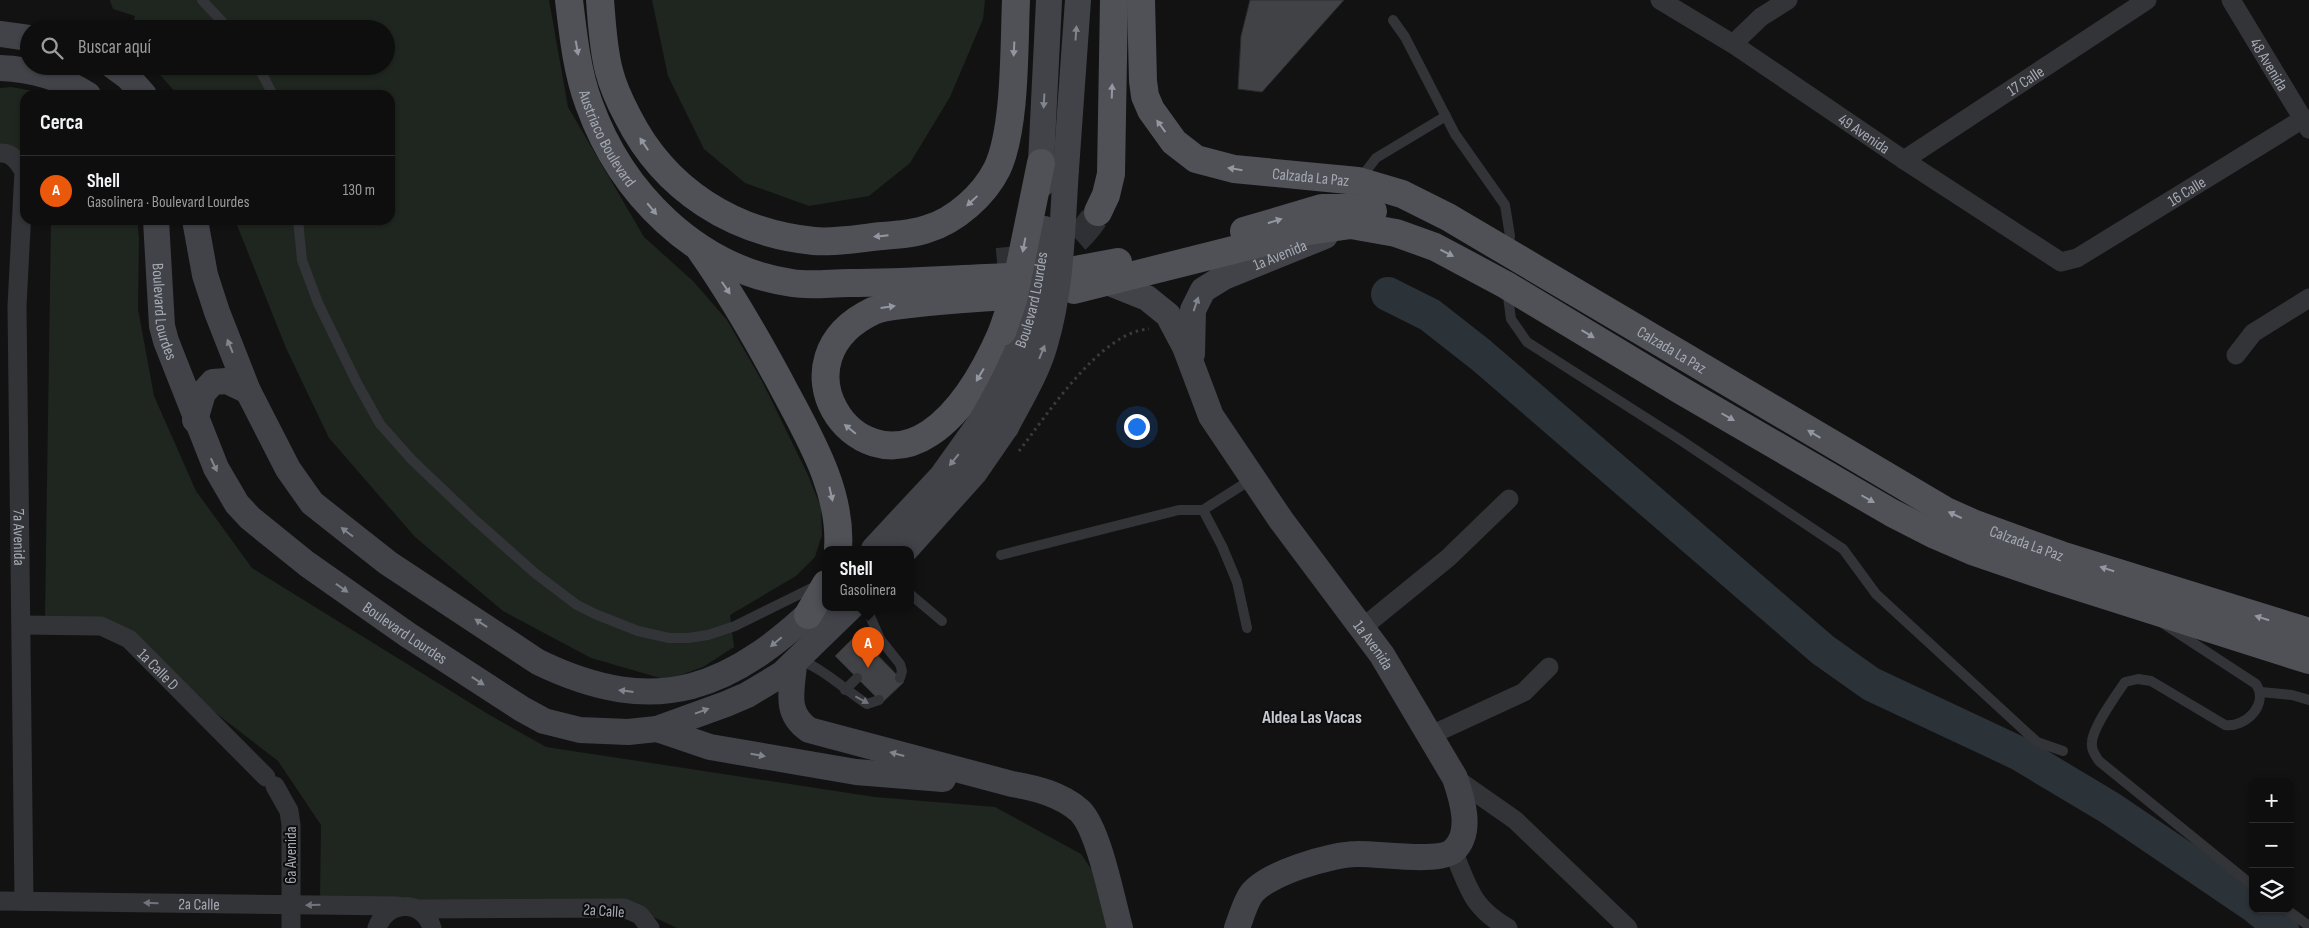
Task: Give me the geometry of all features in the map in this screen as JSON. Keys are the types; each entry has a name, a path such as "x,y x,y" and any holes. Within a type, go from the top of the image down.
{"main road":[{"name":"Austriaco Boulevard","path":"569,0 582,77 588,103 598,126 619,163 655,213 698,248"},
{"name":"Austriaco Boulevard","path":"600,0 604,46 616,94 645,146 672,177 694,197 717,212 761,231 817,241 916,232 929,229 953,217 988,183 1002,156 1010,111 1016,0"},
{"name":"Boulevard Lourdes","path":"1049,0 1053,166"},
{"name":"Boulevard Lourdes","path":"909,546 975,472 994,424 1010,366 1029,315 1045,229 1078,0"},
{"path":"1098,212 1106,195 1111,174 1114,0"},
{"name":"Calzada La Paz","path":"1141,0 1145,96 1151,110 1174,142 1196,159 1234,169 1347,179 1413,199 1508,252 1946,511 1975,524 2061,554 2309,632"},
{"path":"0,34 20,37"},
{"path":"0,68 20,71"},
{"path":"43,75 70,84 80,90"},
{"path":"125,75 140,90"},
{"path":"698,248 734,266 794,284 1004,278 901,305 879,308 866,315 840,337 826,363 825,383 834,410 847,428 865,440 896,444 919,439 944,421 966,396 990,358 1002,332 1013,300 1053,166"},
{"name":"Calzada La Paz","path":"1417,240 1386,213 1352,208 1322,208 1074,280 1107,282 1309,231 1351,225 1381,229 1417,240 1506,285 1690,396 1920,527 1989,557 2309,660"},
{"name":"Boulevard Lourdes","path":"156,225 162,326 166,341 195,420 223,483 236,504 250,518 307,564 408,635 508,701 544,721 561,726 604,732 657,729 747,695 796,662 847,611"},
{"path":"196,225 211,294 248,391 288,469 312,503 340,527 388,562 538,662 565,675 594,685 624,691 652,693 680,690 735,670 764,652 817,607 822,593"},
{"name":"1a Avenida","path":"1192,370 1192,318 1196,302 1203,290 1212,282 1351,225"},
{"path":"698,248 740,308 820,461 836,512 838,546"},
{"name":"1a Avenida","path":"1107,282 1153,301 1165,311 1175,327 1211,416 1252,479 1382,655 1431,735 1455,778 1462,798 1464,829 1462,839 1453,851"},
{"path":"195,420 203,393 214,382 227,381 248,391"},
{"name":"Boulevard Lourdes","path":"877,546 994,424"},
{"path":"796,662 792,710 798,722 810,730 1047,792 1071,804 1081,812 1093,834 1120,928"},
{"path":"657,729 710,747 856,772 1012,784"},
{"path":"1237,928 1250,895 1268,880 1288,870 1314,862 1356,854 1418,857 1444,855 1453,851"}],"street":[{"name":"49 Avenida","path":"1660,0 1733,44 1904,160 2061,262 2069,261"},
{"path":"1733,44 1761,17 1788,0"},
{"name":"17 Calle","path":"1904,160 2147,0"},
{"name":"48 Avenida","path":"2231,0 2306,124"},
{"name":"16 Calle","path":"2069,261 2306,124"},
{"path":"0,152 7,152 20,166"},
{"name":"7a Avenida","path":"20,208 9,306 22,625 24,901"},
{"path":"2236,355 2253,333 2309,298"},
{"path":"1362,628 1448,558 1508,499"},
{"name":"1a Calle D","path":"22,625 101,626 129,640 270,782"},
{"path":"1431,735 1524,692 1549,666"},
{"path":"1455,778 1515,820 1628,928"},
{"name":"6a Avenida","path":"270,782 288,811 291,825 291,928"},
{"path":"1453,851 1473,899 1482,911 1508,928"},
{"name":"2a Calle","path":"0,901 409,906 418,909 624,908 645,921"},
{"path":"377,928 383,916 398,906"},
{"path":"418,909 427,916 432,928"}],"lane":[{"path":"202,0 221,20"},
{"path":"1393,20 1405,37 1455,134 1505,205 1510,236 1508,252"},
{"path":"263,75 270,90"},
{"path":"1347,179 1376,158 1446,116"},
{"path":"298,225 302,260 318,303 357,383 380,424 412,460 475,520 522,562 578,605 638,631 670,638 688,638 708,635 735,626 822,584"},
{"path":"1506,285 1511,319 1527,342 1679,439 1844,549 1876,594 2037,742 2063,750"},
{"path":"1000,555 1179,510 1203,510 1252,479"},
{"path":"1203,510 1222,546 1237,582 1247,628"},
{"path":"914,597 942,621"},
{"path":"2138,604 2178,634 2256,684 2261,692 2261,701 2252,714 2242,723 2233,726 2225,725 2151,681 2138,679 2125,682 2111,702 2092,742 2093,753 2099,761 2249,883"},
{"path":"868,611 880,639 900,664 902,671 900,678"},
{"path":"879,657 887,649"},
{"path":"796,662 819,668 845,690 867,704 879,700"},
{"path":"845,690 857,678"},
{"path":"2261,692 2292,694 2309,700"},
{"path":"2291,913 2309,926"}],"path":[{"path":"1015,456 1096,356 1117,339 1139,330 1175,327"}],"shaded area":[{"path":"110,0 549,0 568,107 644,237 693,281 727,320 762,381 808,475 821,508 822,535 815,557 796,576 730,615 734,647 703,667 667,680 591,658 503,611 415,537 329,438 286,348 237,225 395,225 395,90 174,90 160,75 395,75 395,20 134,20 135,16 113,9"},
{"path":"652,0 985,0 983,19 950,97 910,163 869,196 809,206 745,183 704,149 668,76"},
{"path":"11,87 28,90 20,90 20,157 0,158 0,88"},
{"path":"51,225 138,225 138,309 154,396 196,491 252,568 488,714 546,747 875,797 995,807 1081,854 1131,928 677,928 649,915 320,898 321,825 278,761 108,630 45,616"}],"building":[{"path":"1250,0 1344,0 1262,92 1238,89 1241,36"},
{"path":"857,634 904,682 882,703 835,656"}],"waterway":[{"path":"1388,294 1430,315 1481,355 1823,650 1871,684 2018,753 2110,808 2249,902"},
{"path":"2263,913 2282,928"}],"tunnel":[{"path":"997,262 1043,256 1066,247 1088,227 1098,212"}],"place":[{"name":"Shell","path":"868,668"}],"district":[{"name":"Aldea Las Vacas","path":"1312,717"}]}
